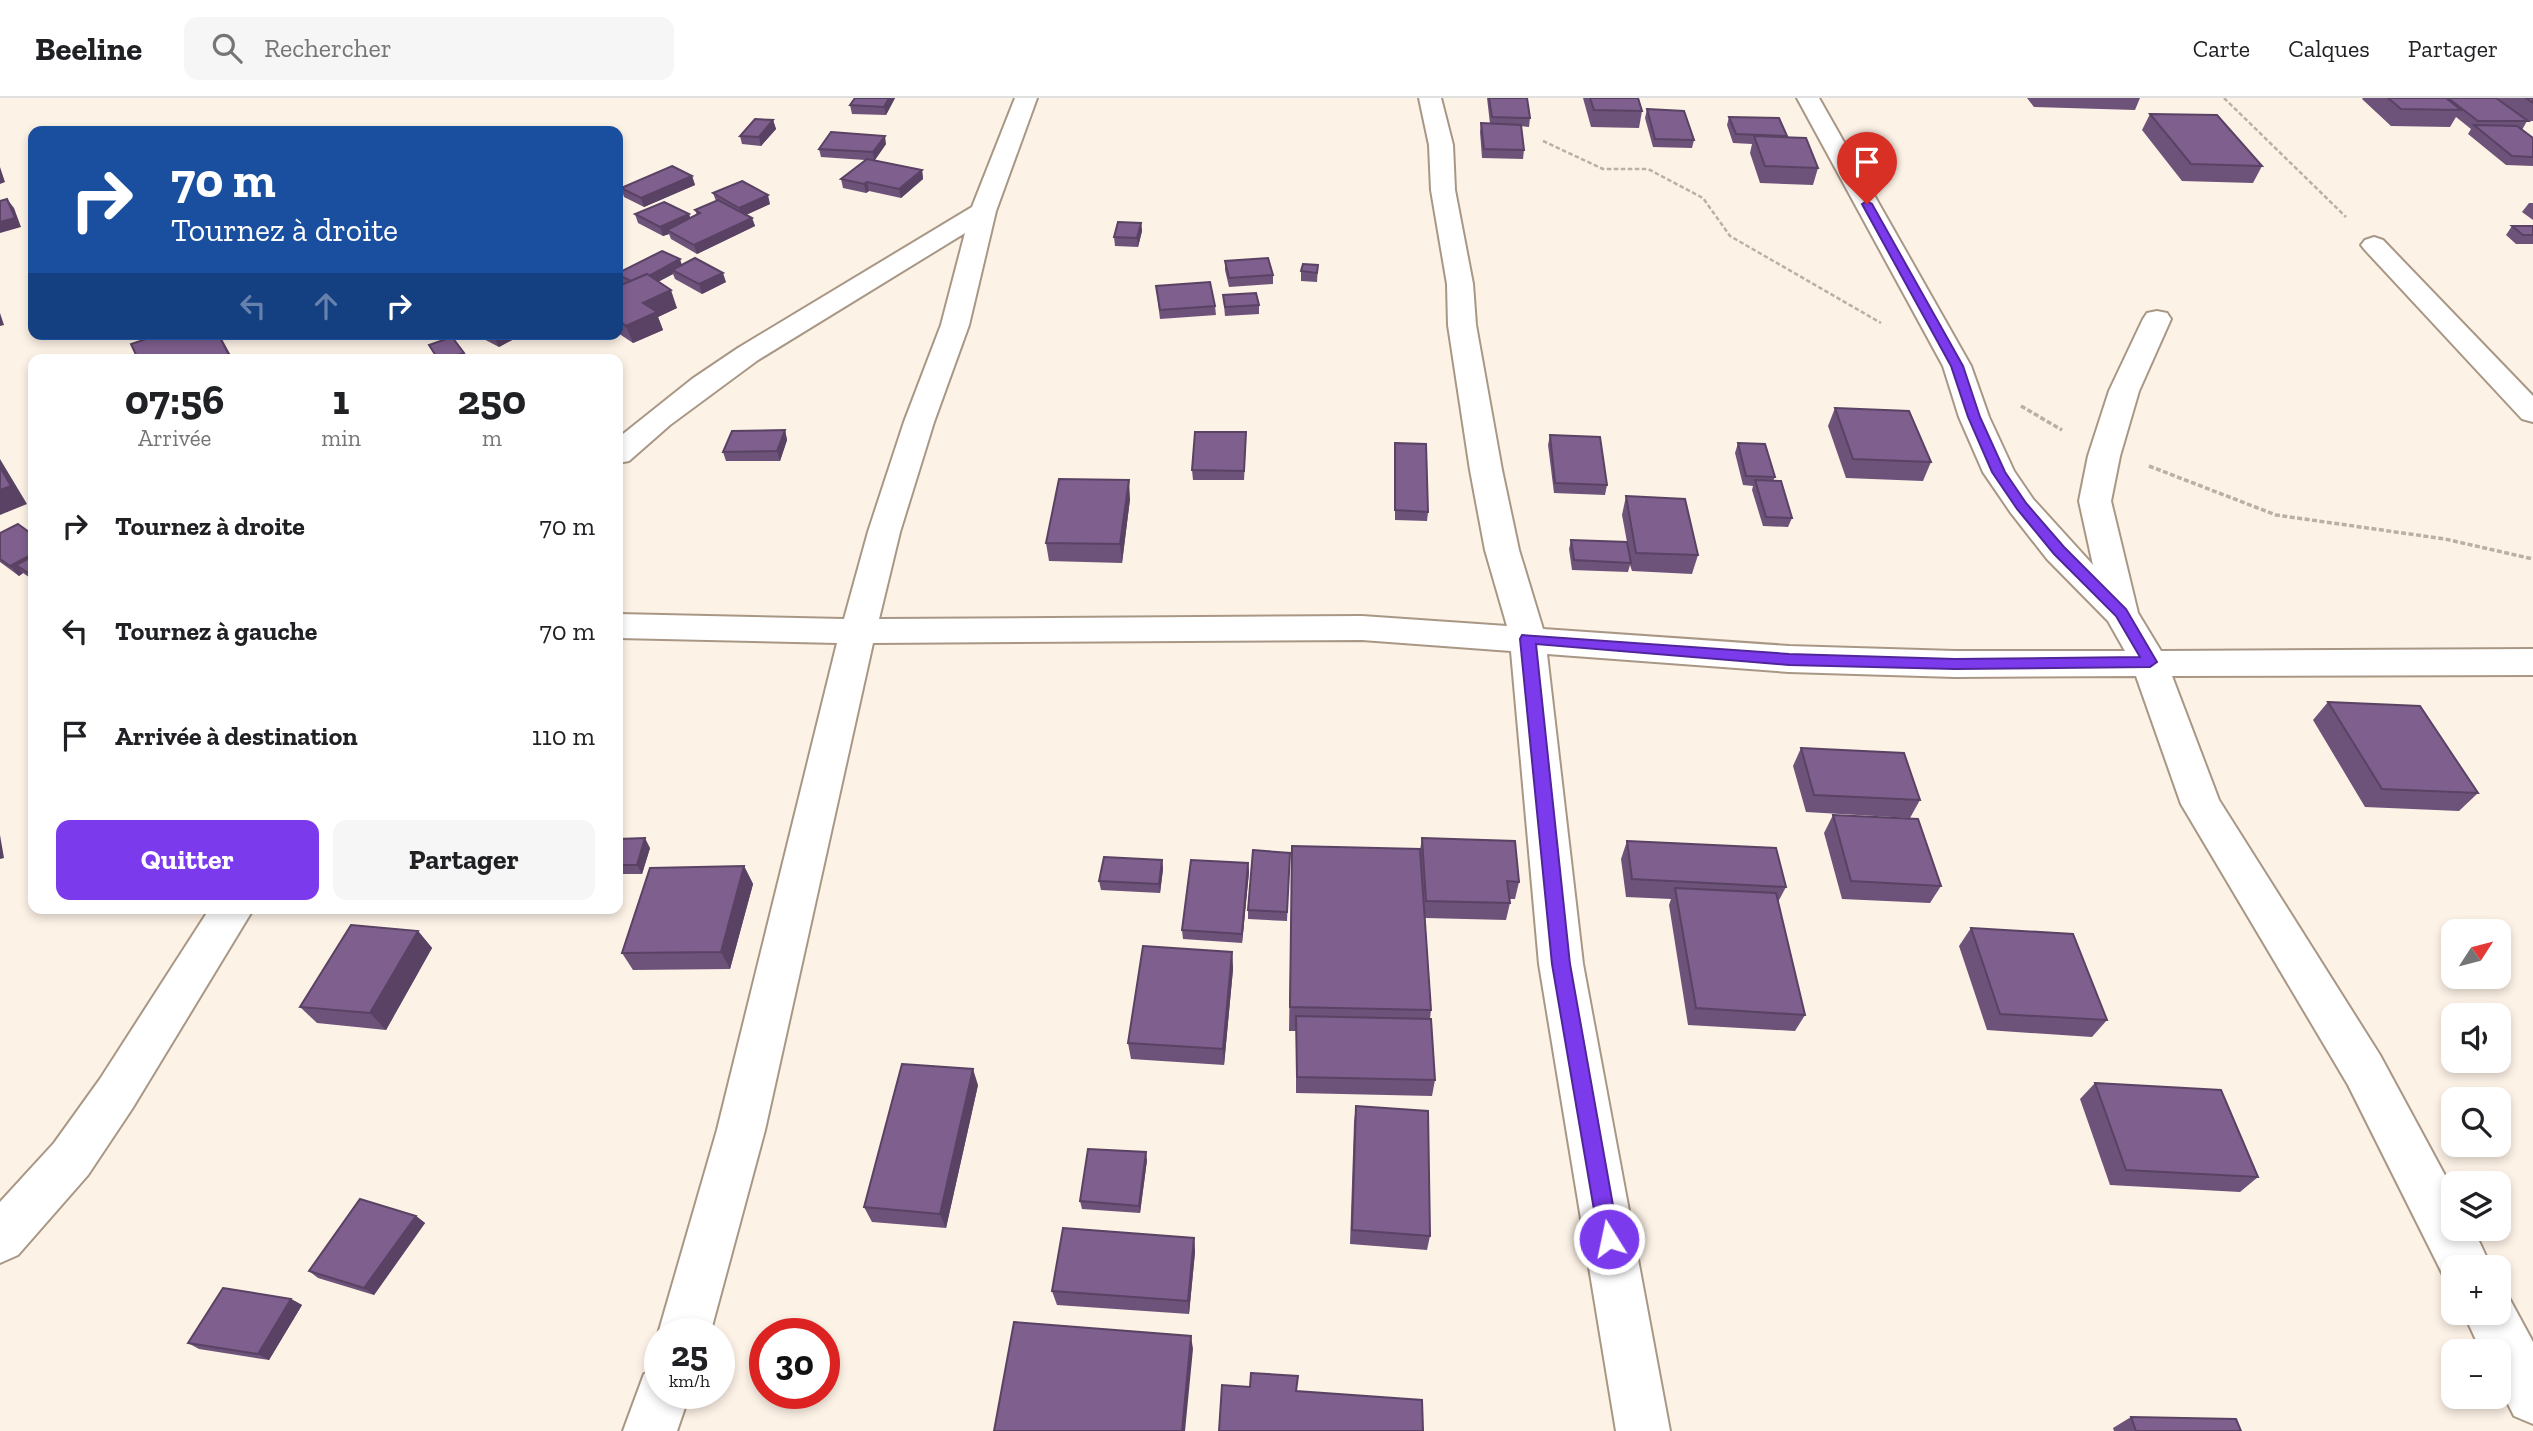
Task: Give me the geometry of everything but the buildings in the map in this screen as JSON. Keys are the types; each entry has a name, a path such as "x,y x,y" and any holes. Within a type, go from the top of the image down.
{"street":[{"path":"688,1318 741,1130 858,631 884,532 919,422 955,326 983,211 1026,98"},
{"path":"1430,98 1440,145 1443,190 1460,284 1462,325 1481,445 1502,551 1528,639 1561,964 1643,1431"},
{"path":"1808,98 1957,366 1974,417 1999,472 2022,506 2059,551 2121,613 2150,662 2161,699 2201,804 2364,1070 2460,1255"},
{"path":"623,449 646,428 754,351 983,211"},
{"path":"2374,245 2533,413"},
{"path":"2121,613 2095,501 2104,456 2124,391 2157,319"},
{"path":"623,626 858,631 1362,628 1789,659 1955,664 2533,662"},
{"path":"0,1238 71,1159 116,1094 229,914"},
{"path":"2496,1325 2533,1396"},
{"path":"650,1431 658,1409"}],"path":[{"path":"2224,98 2374,245"},
{"path":"1543,141 1603,169 1648,169 1703,198 1730,236 1957,366 2104,456 2154,467 2276,515 2445,539 2533,559"}],"route":[{"path":"1609,1239 1561,964 1528,639 1789,659 1955,664 2150,662 2121,613 2059,551 2022,506 1999,472 1974,417 1957,366 1867,204"}]}
